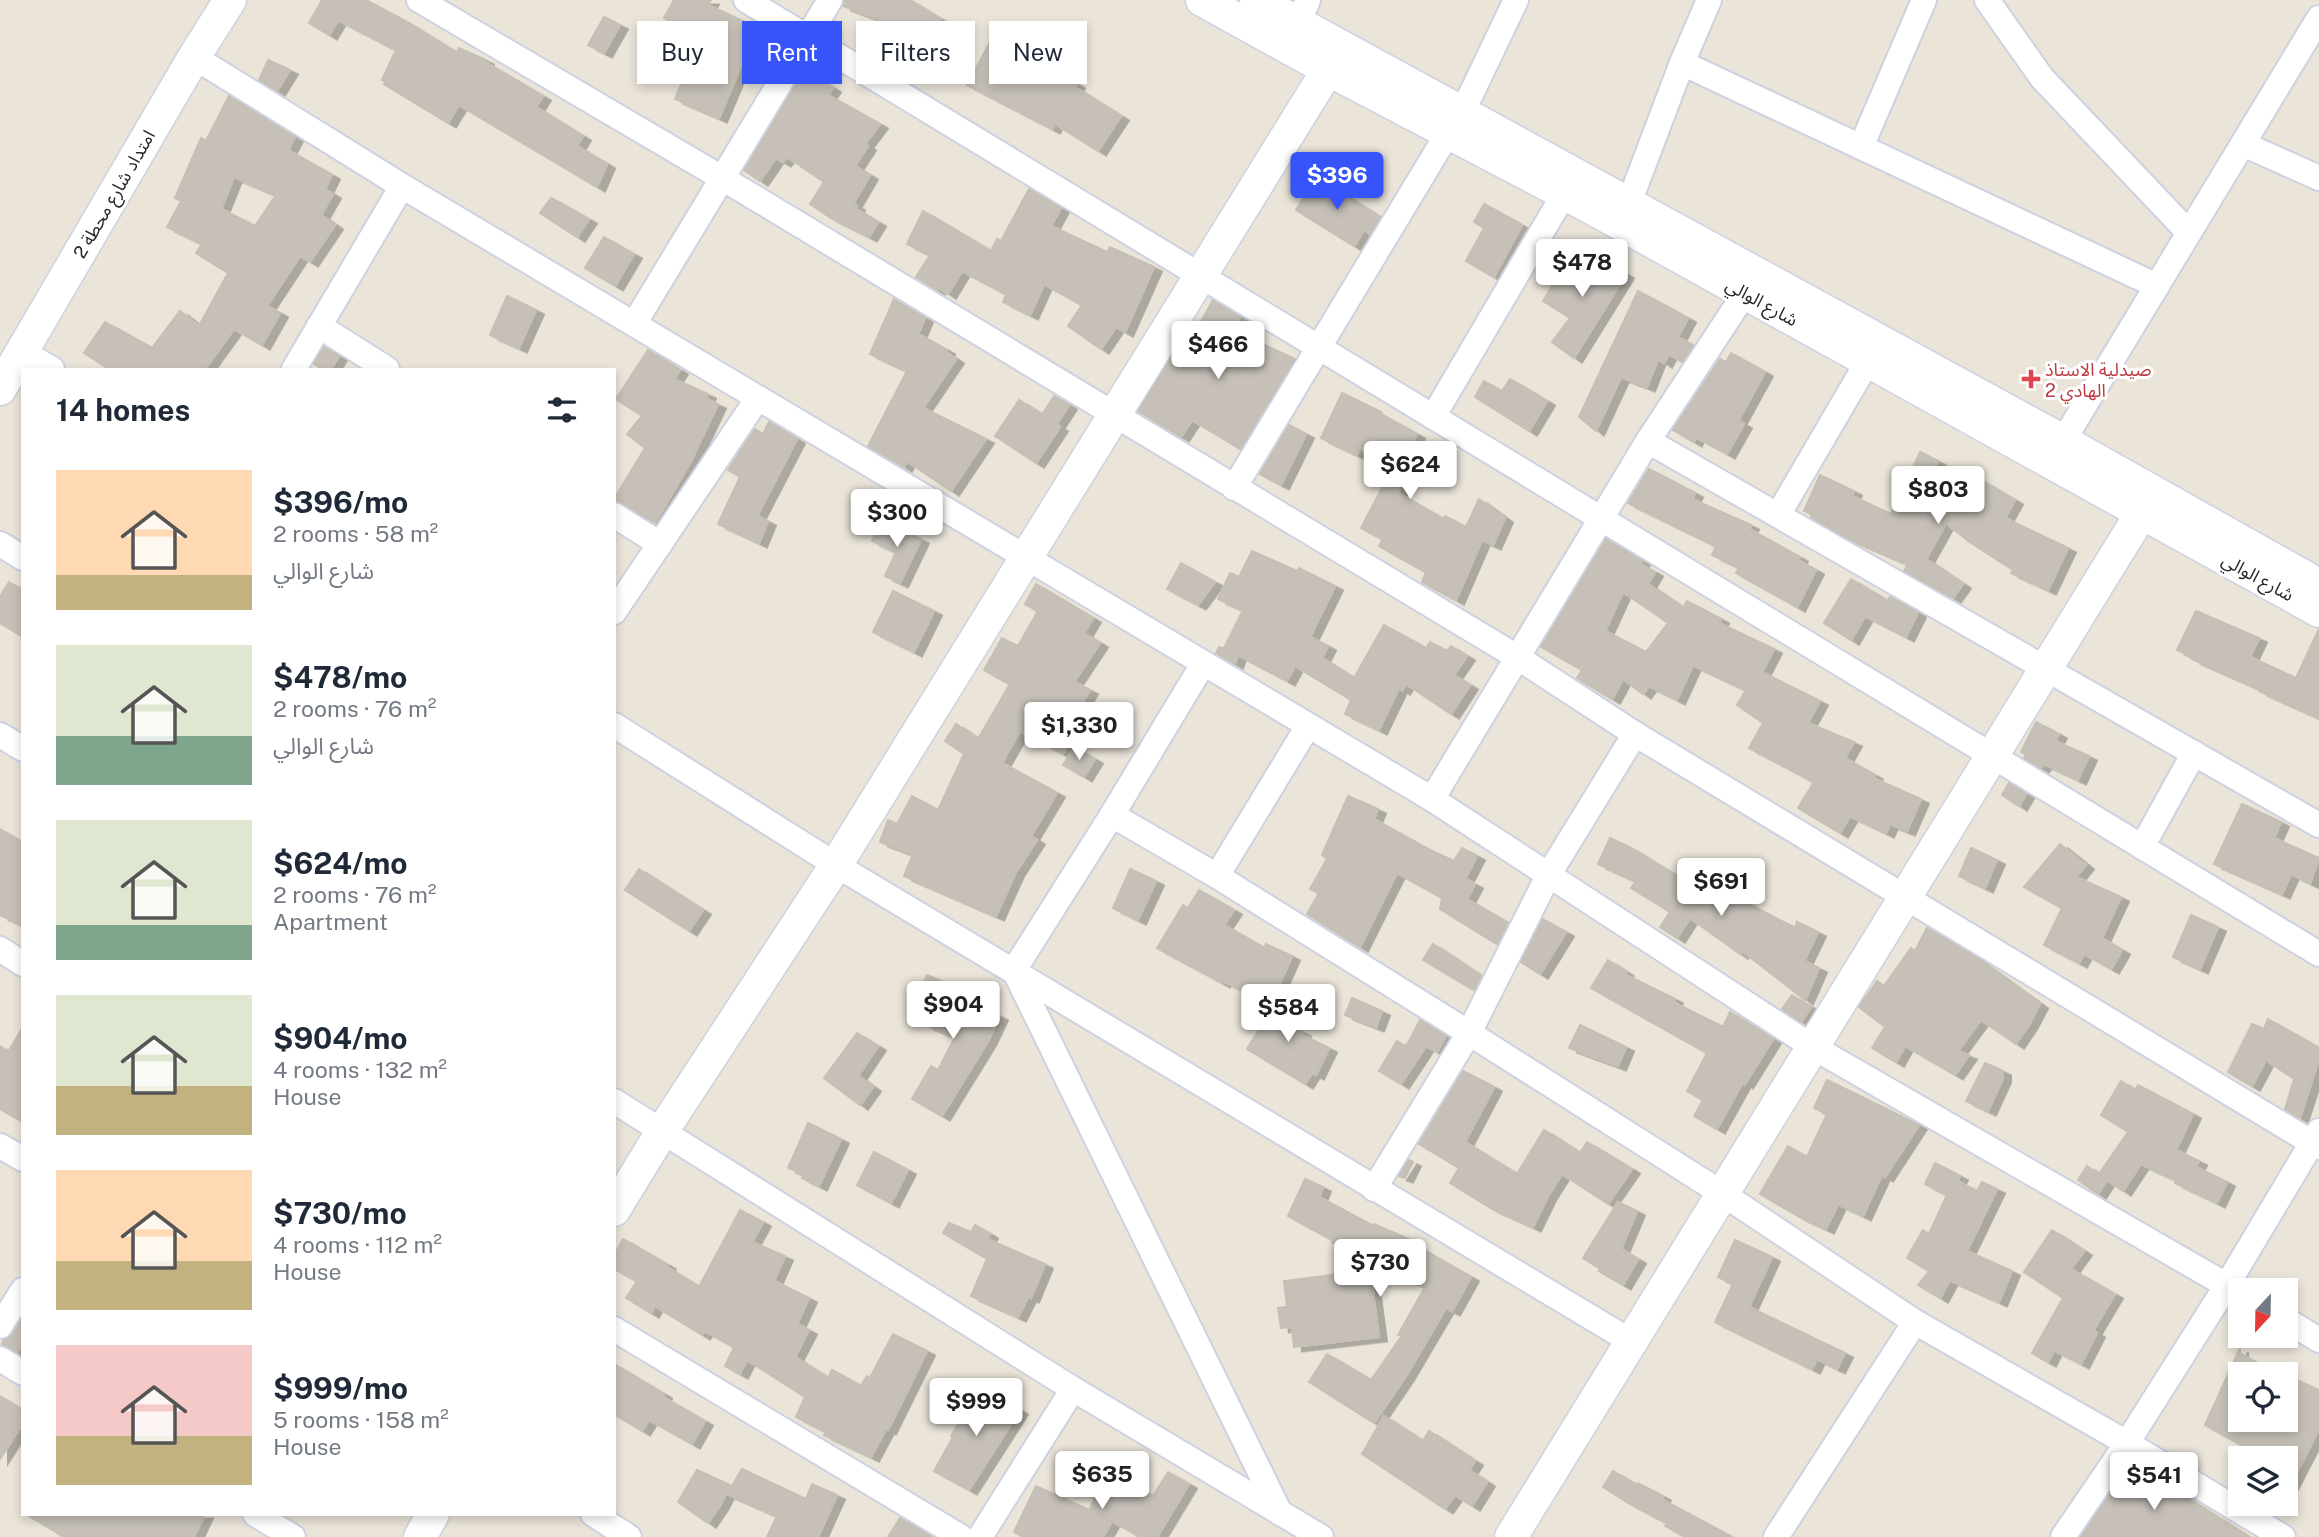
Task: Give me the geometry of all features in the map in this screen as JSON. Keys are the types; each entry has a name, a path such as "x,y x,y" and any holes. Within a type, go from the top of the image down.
{"street":[{"name":"امتداد شارع محطة 2","path":"0,389 230,0"},
{"path":"419,0 722,178 1517,657 1635,734 1905,898 2316,1140 2240,1278"},
{"path":"746,0 780,21"},
{"path":"818,21 830,0"},
{"name":"شارع الوالي","path":"1202,0 1335,58 1455,123 1629,203 2063,442 2148,503 2319,611"},
{"name":"شارع الوالي","path":"1256,0 1303,11 1335,58"},
{"path":"1234,488 1455,123 1516,0"},
{"path":"1629,203 1682,62 1709,0"},
{"path":"1861,147 1924,0"},
{"path":"1987,0 2042,78 2189,233"},
{"path":"2063,442 2319,18"},
{"path":"194,57 402,187 1432,799 1813,1047 2228,1286"},
{"path":"616,1207 836,865 1335,58"},
{"path":"842,59 2319,954"},
{"path":"1682,62 2157,286"},
{"path":"634,324 780,84"},
{"name":"شارع الوالي","path":"1455,123 1564,194 1868,360 2148,503 2319,585"},
{"path":"2243,144 2319,178"},
{"path":"295,368 402,187"},
{"path":"1433,416 1564,194"},
{"path":"1432,799 1648,441 1745,293"},
{"path":"319,326 385,368"},
{"path":"21,351 50,368"},
{"path":"1778,515 1868,360"},
{"path":"616,609 758,398"},
{"path":"1648,441 2319,825"},
{"path":"1511,1537 2148,503"},
{"path":"616,516 660,544"},
{"path":"0,544 21,557"},
{"path":"1014,970 1112,816 1203,664"},
{"path":"616,725 836,865 1632,1342"},
{"path":"1217,876 1308,726"},
{"path":"1374,1189 1469,1033 1549,874 1635,734"},
{"path":"0,735 21,748"},
{"path":"2143,846 2194,753"},
{"path":"1112,816 1217,876 1469,1033 1723,1194 1915,1322 2127,1443 2283,1537"},
{"path":"0,949 21,963"},
{"path":"1014,970 1280,1513"},
{"path":"616,1102 1073,1389 1321,1537"},
{"path":"0,1146 21,1158"},
{"path":"0,1325 21,1293"},
{"path":"2063,1537 2228,1298"},
{"path":"1776,1537 1915,1322"},
{"path":"2298,1327 2319,1340"},
{"path":"616,1330 961,1537"},
{"path":"0,1359 21,1372"},
{"path":"980,1537 1073,1389"},
{"path":"258,1516 293,1537"},
{"path":"420,1537 432,1516"}],"building":[{"path":"322,0 366,0 457,53 459,48 486,60 485,62 543,96 536,107 583,136 577,146 607,164 597,187 459,105 448,123 384,84 382,80 396,50 338,20 329,35 309,23"},
{"path":"674,0 711,0 708,5 743,21 742,66 719,118 675,99 681,84 728,84 728,21 669,21 664,18"},
{"path":"845,0 910,0 941,19 883,21 843,6"},
{"path":"604,17 620,25 604,53 588,45"},
{"path":"989,44 989,84 1077,84 1075,87 1121,116 1098,151 1055,124 1052,129 967,85 975,84 975,70"},
{"path":"268,60 290,70 277,91 259,80"},
{"path":"796,84 827,84 833,88 828,95 880,124 865,144 868,146 855,166 870,175 853,204 857,206 856,209 878,222 869,237 810,204 824,182 787,157 783,162 776,158 760,181 744,170"},
{"path":"229,96 295,137 288,150 332,175 325,189 333,194 321,215 335,225 310,262 300,256 267,306 280,313 262,345 234,329 206,368 107,368 84,353 105,322 152,348 180,311 199,326 228,273 196,253 202,244 167,227 181,201 175,198 201,138 206,141","holes":["234,177 276,195 255,226 221,209"]},
{"path":"1317,177 1380,217 1370,234 1364,230 1354,246 1296,210"},
{"path":"1029,189 1061,208 1051,226 1107,252 1110,247 1154,267 1125,332 1116,327 1101,349 1068,326 1082,305 1044,284 1030,315 1003,302 1006,294 962,271 948,294 916,277 930,255 907,244 923,211 991,251 997,239 1001,241"},
{"path":"551,198 589,219 577,237 540,213"},
{"path":"1484,204 1522,225 1494,277 1466,261 1484,228 1474,222"},
{"path":"604,237 634,254 615,286 585,268"},
{"path":"1571,254 1597,269 1603,260 1626,274 1574,358 1552,342 1570,318 1543,301"},
{"path":"1638,291 1688,318 1678,337 1693,345 1682,362 1669,354 1664,363 1658,359 1647,387 1621,377 1596,431 1579,417"},
{"path":"507,296 536,310 519,348 490,335"},
{"path":"894,299 925,318 918,334 947,350 946,352 956,359 923,408 986,439 951,491 907,461 904,467 868,446 907,371 870,354"},
{"path":"1213,300 1240,317 1237,323 1250,330 1247,337 1293,358 1240,449 1192,420 1181,437 1138,411 1170,359 1178,364"},
{"path":"324,347 339,356 332,368 320,368 314,364"},
{"path":"648,350 680,370 674,379 708,394 706,399 718,404 690,463 655,523 616,500 616,496 645,448 627,434 642,416 616,399"},
{"path":"1731,353 1765,372 1738,421 1744,424 1727,454 1696,437 1694,442 1673,430 1720,359 1726,362"},
{"path":"1510,379 1547,401 1529,431 1475,397 1484,381 1502,391"},
{"path":"1342,393 1417,434 1411,446 1421,452 1398,493 1444,519 1445,516 1466,527 1479,499 1505,518 1493,545 1482,540 1456,600 1422,582 1426,572 1379,546 1383,539 1361,528 1393,467 1360,449 1357,455 1321,438"},
{"path":"1054,396 1069,405 1056,425 1060,427 1036,463 995,436 1019,400 1042,415"},
{"path":"769,422 797,439 757,516 768,521 759,543 718,524 740,477 728,470 755,429 763,434"},
{"path":"1289,425 1306,434 1281,485 1260,474"},
{"path":"1920,452 1938,461 1934,472 1979,492 1985,482 2015,500 2005,518 2068,548 2048,590 2011,573 2013,570 1968,541 1946,523 1926,559 1963,584 1953,598 1904,571 1908,564 1841,535 1804,511 1820,475 1854,491 1852,496 1891,514"},
{"path":"1649,469 1695,493 1692,499 1751,525 1749,529 1800,557 1798,560 1816,570 1797,607 1736,573 1739,567 1712,555 1716,546 1628,503"},
{"path":"881,521 921,539 900,583 885,576 896,552 872,541"},
{"path":"1606,539 1655,572 1648,584 1683,608 1687,601 1721,619 1719,623 1774,649 1762,672 1820,701 1808,723 1854,742 1845,758 1875,775 1873,778 1921,799 1907,831 1890,824 1886,833 1850,816 1840,833 1798,808 1814,782 1749,748 1763,723 1737,705 1746,690 1693,665 1677,700 1649,686 1643,694 1623,679 1612,699 1577,678 1582,670 1541,647","holes":["1623,592 1668,623 1646,652 1605,631"]},
{"path":"1252,551 1297,571 1299,568 1335,586 1310,637 1328,646 1322,658 1354,678 1384,625 1426,648 1430,642 1447,651 1451,646 1467,656 1454,675 1470,685 1451,714 1406,684 1402,690 1399,688 1379,730 1345,714 1351,700 1295,666 1287,681 1238,655 1235,664 1216,653 1219,647 1228,650 1224,648 1243,610 1218,599 1230,573 1239,577"},
{"path":"1181,563 1215,582 1198,605 1167,589"},
{"path":"1851,579 1888,601 1890,597 1918,613 1906,637 1865,616 1851,640 1824,623"},
{"path":"9,582 21,589 21,636 0,623 0,597"},
{"path":"1036,584 1093,618 1084,633 1100,643 1074,682 1090,690 1064,733 1072,738 1063,754 1020,731 1002,763 1057,793 1031,836 1037,840 1016,872 996,916 904,876 913,854 880,842 888,820 897,824 912,796 938,810 964,754 945,741 956,724 978,739 1010,684 984,670 1002,638 1018,646 1038,611 1025,604"},
{"path":"893,591 934,611 914,652 873,632"},
{"path":"2196,611 2259,638 2250,657 2296,678 2319,629 2319,718 2177,650"},
{"path":"2036,722 2059,734 2055,741 2089,756 2078,780 2044,764 2041,768 2024,758 2026,754 2021,752"},
{"path":"1074,747 1095,759 1084,777 1063,765"},
{"path":"2009,783 2026,794 2019,806 2002,795"},
{"path":"1348,796 1378,809 1374,819 1430,850 1454,861 1462,848 1477,856 1465,879 1475,884 1467,899 1508,923 1497,944 1440,909 1442,898 1397,873 1360,947 1307,914 1319,893 1310,889 1327,859 1322,855"},
{"path":"2242,804 2281,822 2274,838 2319,858 2310,883 2291,874 2282,894 2214,864"},
{"path":"0,829 21,842 21,924 0,915"},
{"path":"1610,838 1711,897 1719,886 1795,928 1797,922 1818,932 1804,961 1819,968 1805,1000 1742,951 1740,954 1690,918 1677,938 1660,927 1670,912 1631,888 1636,881 1598,864"},
{"path":"2060,844 2086,865 2076,877 2121,897 2102,938 2122,950 2111,969 2084,954 2079,963 2044,945 2062,908 2024,887"},
{"path":"1971,848 1997,860 1985,888 1959,876"},
{"path":"639,869 703,910 689,931 625,890"},
{"path":"1130,869 1156,881 1138,920 1113,908"},
{"path":"1199,890 1234,910 1224,925 1265,948 1266,944 1292,956 1271,1003 1223,981 1222,983 1157,948 1183,905 1188,908"},
{"path":"2191,915 2218,927 2200,969 2173,957"},
{"path":"1543,919 1566,932 1540,974 1521,962"},
{"path":"1927,928 1975,957 2040,1004 2016,1044 1981,1020 1958,1051 1969,1055 1955,1075 1905,1046 1896,1062 1872,1048 1885,1027 1859,1007 1877,981 1884,986 1911,948 1915,951"},
{"path":"1433,944 1481,976 1474,990 1423,960"},
{"path":"1608,960 1626,972 1624,974 1723,1027 1730,1012 1773,1039 1745,1084 1743,1082 1717,1129 1694,1116 1703,1100 1687,1091 1707,1053 1591,988"},
{"path":"927,975 967,992 965,999 1000,1016 988,1041 942,1116 912,1099 931,1066 938,1070 955,1037 926,1025 934,1007 917,1000"},
{"path":"1792,995 1811,1007 1801,1022 1782,1009"},
{"path":"1279,997 1300,1008 1290,1026 1329,1048 1316,1075 1312,1073 1305,1084 1247,1049"},
{"path":"1352,998 1382,1011 1376,1027 1345,1015"},
{"path":"2268,1019 2319,1048 2319,1059 2300,1118 2285,1109 2294,1079 2266,1060 2252,1086 2228,1072 2252,1024 2264,1029"},
{"path":"1420,1020 1446,1036 1437,1052 1426,1046 1401,1084 1379,1071 1397,1041 1406,1047"},
{"path":"1580,1025 1626,1047 1618,1066 1569,1048"},
{"path":"21,1030 21,1121 0,1109 0,1046 8,1052"},
{"path":"857,1033 878,1046 858,1076 873,1087 860,1105 824,1078"},
{"path":"1985,1063 2003,1071 2003,1078 1988,1111 1966,1101"},
{"path":"1463,1071 1494,1087 1465,1142 1517,1174 1544,1130 1580,1153 1587,1142 1632,1169 1608,1204 1562,1174 1533,1227 1491,1208 1450,1183 1459,1168 1419,1144"},
{"path":"1827,1080 1919,1125 1885,1177 1882,1175 1863,1216 1838,1204 1826,1229 1760,1194 1788,1146 1807,1157 1827,1114 1814,1108"},
{"path":"2121,1081 2135,1090 2138,1085 2193,1114 2176,1150 2199,1161 2196,1167 2227,1182 2217,1203 2141,1164 2123,1191 2107,1180 2098,1194 2078,1180 2087,1166 2099,1174 2128,1132 2101,1115"},
{"path":"808,1123 841,1139 819,1186 802,1178 804,1174 788,1168"},
{"path":"874,1152 908,1170 891,1203 857,1185"},
{"path":"1409,1160 1413,1162 1405,1178 1399,1176"},
{"path":"1935,1163 1960,1176 1957,1181 1977,1191 1982,1182 1997,1189 1967,1251 2012,1271 1999,1302 1950,1280 1940,1298 1918,1285 1929,1271 1907,1258 1923,1230 1929,1234 1947,1195 1925,1184"},
{"path":"1305,1179 1323,1187 1319,1197 1373,1226 1374,1224 1416,1242 1415,1245 1471,1277 1452,1311 1446,1308 1406,1376 1374,1423 1309,1382 1327,1354 1371,1380 1403,1334 1398,1335 1425,1287 1383,1268 1390,1268 1332,1243 1333,1240 1288,1216"},
{"path":"1618,1202 1637,1211 1621,1249 1638,1259 1623,1285 1583,1258"},
{"path":"740,1210 763,1222 752,1242 785,1256 774,1281 809,1298 797,1324 809,1330 795,1357 828,1378 832,1370 861,1386 867,1376 870,1378 893,1334 927,1351 888,1430 886,1429 871,1457 824,1435 826,1432 796,1417 805,1397 747,1360 740,1374 725,1366 734,1347 705,1331 702,1335 655,1306 651,1313 626,1298 637,1281 616,1270 616,1252 623,1239 699,1287"},
{"path":"949,1223 971,1232 975,1225 990,1234 987,1239 1045,1264 1031,1298 1028,1297 1018,1317 971,1296 987,1259 943,1233"},
{"path":"2052,1230 2084,1251 2071,1269 2115,1294 2093,1331 2097,1333 2081,1364 2054,1350 2048,1362 2032,1353 2063,1298 2024,1272"},
{"path":"1735,1240 1772,1257 1749,1307 1845,1353 1837,1369 1817,1359 1812,1369 1715,1322 1733,1284 1718,1277"},
{"path":"1370,1270 1379,1337 1294,1347 1292,1327 1281,1328 1278,1308 1287,1307 1284,1281"},
{"path":"21,1321 21,1345 17,1352 2,1344"},
{"path":"2240,1348 2240,1353 2255,1362 2234,1362"},
{"path":"616,1365 705,1421 692,1444 649,1420 642,1431 616,1415"},
{"path":"2228,1374 2228,1432 2298,1432 2298,1380 2319,1390 2319,1429 2298,1470 2298,1446 2244,1446 2205,1425"},
{"path":"981,1386 1020,1410 969,1490 934,1471"},
{"path":"0,1396 21,1410 21,1426 0,1459"},
{"path":"1384,1416 1423,1441 1429,1431 1475,1461 1469,1470 1487,1482 1472,1506 1455,1495 1445,1509 1362,1454"},
{"path":"2131,1463 2151,1475 2249,1537 2081,1537"},
{"path":"742,1469 806,1499 812,1484 837,1495 818,1537 767,1537 777,1516 727,1494"},
{"path":"697,1470 730,1485 708,1523 678,1502"},
{"path":"1613,1471 1663,1496 1661,1499 1732,1537 1686,1537 1665,1526 1667,1523 1603,1487"},
{"path":"1168,1472 1189,1484 1157,1537 1140,1537 1112,1521 1103,1537 1024,1537 1014,1532 1036,1486 1089,1510 1109,1473 1153,1496"},
{"path":"29,1516 204,1516 194,1537 64,1537"},
{"path":"900,1518 932,1537 888,1537"}],"place":[{"name":"صيدلية الاستاذ الهادي 2","path":"2031,379"}]}
